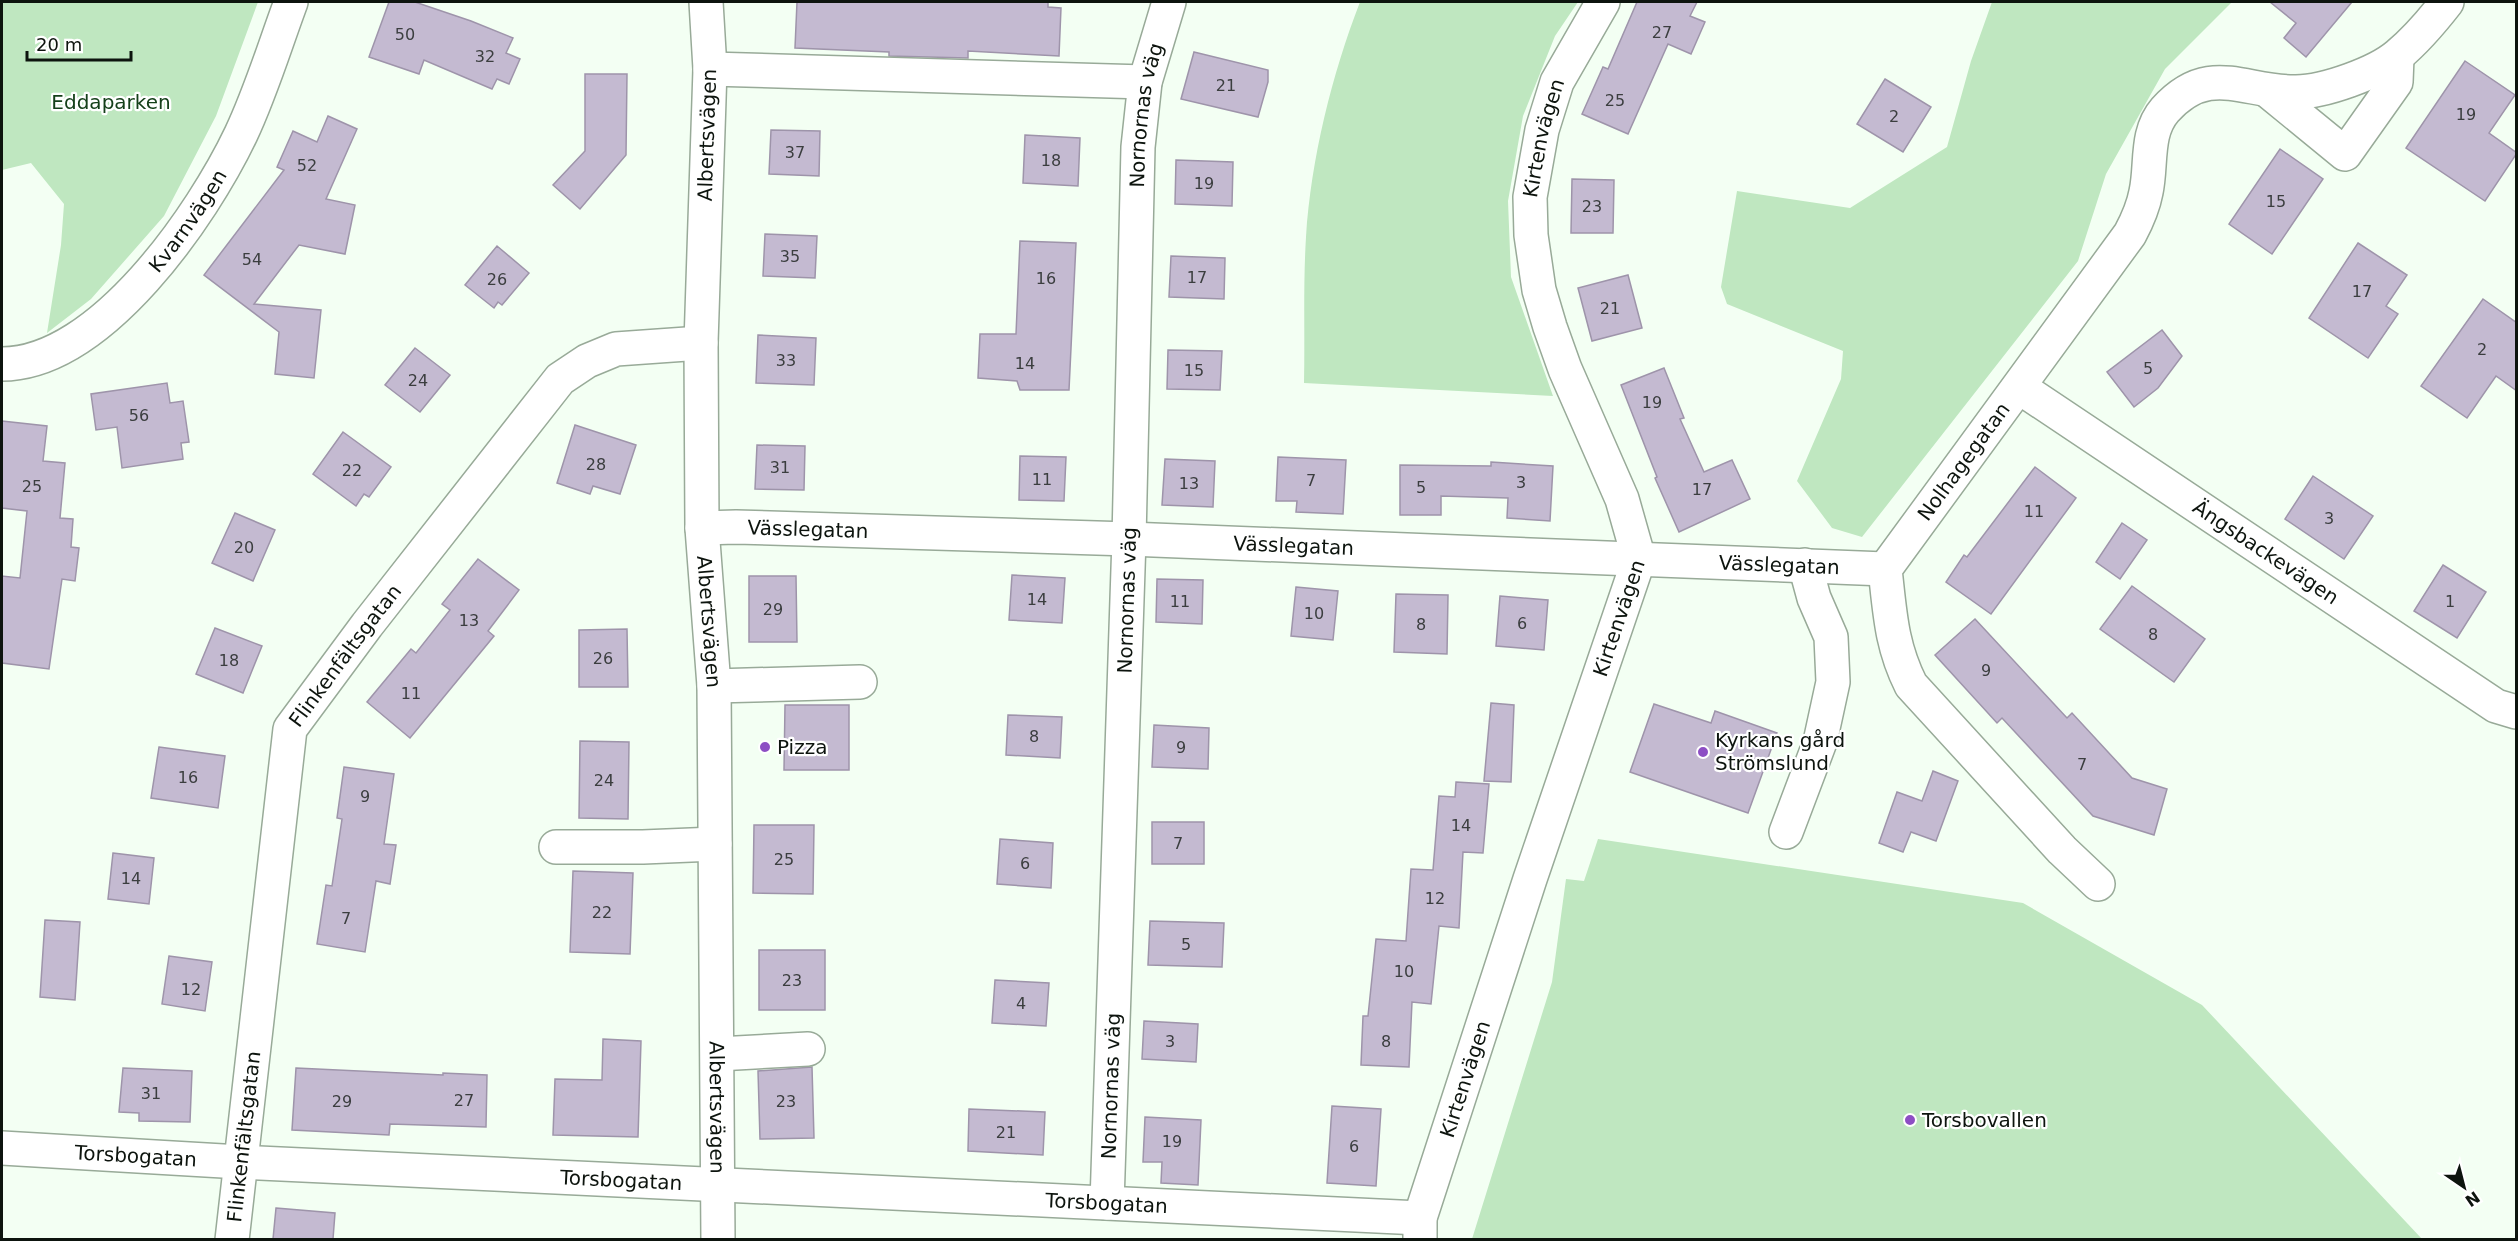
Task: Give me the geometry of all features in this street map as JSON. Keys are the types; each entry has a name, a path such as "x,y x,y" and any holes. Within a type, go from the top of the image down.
{"street":[{"name":"Kvarnvägen","path":"2,364 12,364 40,357 81,335 127,298 161,260 204,203 242,133 291,2"},
{"name":"Albertsvägen","path":"706,2 710,69 701,343 702,528 714,686 718,1239"},
{"name":"Nornornas väg","path":"1107,1203 1129,539 1138,147 1145,82 1169,2"},
{"name":"Kirtenvägen","path":"1420,1229 1526,891 1639,559 1622,499 1565,369 1550,327 1539,291 1531,235 1530,196 1542,130 1557,82 1603,2"},
{"name":"Nolhagegatan","path":"1885,569 2130,234 2141,214 2147,191 2149,149 2153,132 2164,111 2185,92 2208,82 2229,82 2268,91 2299,92 2358,78 2397,57 2447,2"},
{"name":"Nolhagegatan","path":"2268,91 2345,154 2396,82 2397,57"},
{"path":"710,69 1145,82"},
{"name":"Flinkenfältsgatan","path":"232,1239 290,729 367,625 560,379 587,362 616,349 701,343"},
{"name":"Ängsbackevägen","path":"2019,387 2496,706 2517,711"},
{"name":"Vässlegatan","path":"702,528 736,527 1129,539 1885,569"},
{"path":"1786,832 1820,742 1833,682 1831,637 1814,598 1805,565"},
{"path":"1885,569 1893,640 1900,663 1911,685 2062,850 2098,884"},
{"path":"714,686 860,682"},
{"path":"556,847 715,844"},
{"path":"718,1054 808,1049"},
{"name":"Torsbogatan","path":"2,1149 1107,1203 1420,1229"}],"green space":[{"name":"Eddaparken","path":"2,2 258,2 216,116 164,216 91,299 47,333 61,245 64,204 31,163 2,170"},
{"path":"1360,2 1578,2 1555,36 1523,116 1508,201 1511,277 1553,396 1304,383 1305,255 1313,178 1332,87"},
{"path":"1992,2 2232,2 2165,69 2106,174 2078,261 1862,537 1832,528 1797,481 1841,379 1843,351 1727,304 1721,287 1737,191 1850,208 1947,147 1971,61"},
{"name":"Torsbovallen","path":"1598,839 2023,903 2202,1005 2422,1239 1472,1239 1552,982 1566,879 1584,881"}],"building":[{"path":"389,2 415,2 513,38 506,53 520,59 509,84 497,79 492,89 424,60 419,74 369,57"},
{"path":"797,2 1048,2 1048,7 1061,8 1059,56 968,51 968,58 889,56 889,52 795,48"},
{"path":"1637,2 1697,2 1690,16 1705,22 1691,54 1668,44 1628,134 1582,114 1603,67 1608,69"},
{"path":"2270,2 2352,2 2306,57 2284,38 2296,23"},
{"path":"1194,52 1268,70 1268,82 1258,117 1181,99"},
{"path":"2465,61 2515,95 2489,133 2517,153 2485,201 2406,148"},
{"path":"585,74 627,74 626,155 580,209 553,185 585,151"},
{"path":"1885,79 1931,107 1903,152 1857,124"},
{"path":"328,116 357,129 326,199 355,205 345,254 299,245 254,304 321,310 314,378 275,374 279,332 204,275 284,170 277,167 293,131 317,142"},
{"path":"771,130 820,131 819,176 769,174"},
{"path":"1025,135 1080,138 1078,186 1023,183"},
{"path":"2280,149 2323,179 2272,254 2229,224"},
{"path":"1176,160 1233,162 1232,206 1175,204"},
{"path":"1572,179 1614,180 1613,233 1571,233"},
{"path":"765,234 817,236 815,278 763,276"},
{"path":"1020,241 1076,243 1069,390 1020,390 1017,381 978,378 980,334 1016,334"},
{"path":"2358,243 2407,275 2386,306 2398,314 2368,358 2309,318"},
{"path":"497,246 529,273 502,305 498,302 494,308 465,285"},
{"path":"1171,256 1225,258 1224,299 1169,297"},
{"path":"1628,275 1642,328 1592,341 1578,288"},
{"path":"2483,299 2517,323 2517,391 2496,376 2467,418 2421,386"},
{"path":"2162,330 2182,356 2158,388 2134,407 2107,372"},
{"path":"758,335 816,338 814,385 756,383"},
{"path":"415,348 450,375 420,412 385,385"},
{"path":"1168,350 1222,351 1220,390 1167,389"},
{"path":"1664,368 1684,418 1680,419 1704,472 1732,460 1750,499 1679,532 1655,478 1657,477 1621,385"},
{"path":"167,383 170,403 183,401 189,442 181,443 183,459 122,468 117,427 96,430 91,394"},
{"path":"2,421 47,426 43,461 65,463 60,518 73,519 71,547 79,548 75,581 62,579 49,669 2,663 2,576 20,578 27,511 2,508"},
{"path":"575,425 636,445 620,494 593,486 590,494 557,483"},
{"path":"343,432 391,467 369,497 364,494 356,506 313,474"},
{"path":"757,445 805,446 804,490 755,489"},
{"path":"1020,456 1066,457 1064,501 1019,500"},
{"path":"1278,457 1346,460 1343,514 1296,512 1297,501 1276,501"},
{"path":"1165,459 1215,461 1213,507 1162,505"},
{"path":"1491,462 1553,466 1550,521 1507,518 1508,498 1441,496 1441,515 1400,515 1400,465 1491,466"},
{"path":"2035,467 2076,498 1991,614 1946,582 1964,555 1967,557"},
{"path":"2313,476 2373,516 2344,559 2285,519"},
{"path":"235,513 275,530 253,581 212,563"},
{"path":"2122,523 2147,540 2120,579 2096,562"},
{"path":"478,559 519,590 488,631 494,636 410,738 367,702 411,649 416,653 450,610 442,604"},
{"path":"2443,565 2486,592 2457,638 2414,611"},
{"path":"1012,575 1065,578 1062,623 1009,620"},
{"path":"749,576 796,576 797,642 749,642"},
{"path":"1157,579 1203,580 1202,624 1156,622"},
{"path":"2132,586 2205,639 2174,682 2100,629"},
{"path":"1296,587 1338,591 1333,640 1291,636"},
{"path":"1396,594 1448,595 1447,654 1394,652"},
{"path":"1500,596 1548,600 1544,650 1496,646"},
{"path":"1975,619 2067,718 2072,713 2132,778 2167,789 2154,835 2093,816 2002,718 1997,723 1935,655"},
{"path":"215,628 262,646 243,693 196,674"},
{"path":"627,629 628,687 579,687 579,630"},
{"path":"1491,703 1514,705 1511,782 1484,781"},
{"name":"Kyrkans gård Strömslund","path":"1654,704 1711,723 1715,711 1777,733 1748,813 1630,772"},
{"path":"785,705 849,705 849,770 784,770"},
{"path":"1008,715 1062,717 1060,758 1006,755"},
{"path":"1154,725 1209,728 1208,769 1152,767"},
{"path":"580,741 629,742 628,819 579,818"},
{"path":"159,747 225,756 218,808 151,798"},
{"path":"344,767 394,774 384,844 396,845 390,884 376,881 365,952 317,944 326,885 332,886 342,819 337,818"},
{"path":"1933,771 1958,781 1936,841 1911,832 1903,852 1879,843 1897,792 1922,801"},
{"path":"1456,782 1489,784 1483,853 1463,852 1459,928 1439,926 1431,1004 1412,1002 1409,1067 1361,1065 1363,1016 1368,1016 1376,939 1406,941 1411,869 1433,870 1439,796 1455,797"},
{"path":"1152,822 1204,822 1204,864 1152,864"},
{"path":"754,825 814,825 813,894 753,893"},
{"path":"1000,839 1053,843 1051,888 997,884"},
{"path":"113,853 154,858 149,904 108,899"},
{"path":"573,871 633,873 630,954 570,952"},
{"path":"45,920 80,922 75,1000 40,997"},
{"path":"1150,921 1224,923 1222,967 1148,965"},
{"path":"759,950 825,950 825,1010 759,1010"},
{"path":"169,956 212,962 205,1011 162,1004"},
{"path":"995,980 1049,983 1046,1026 992,1023"},
{"path":"1144,1021 1198,1024 1196,1062 1142,1059"},
{"path":"603,1039 641,1041 638,1137 553,1135 555,1079 602,1080"},
{"path":"812,1067 814,1138 760,1139 758,1071"},
{"path":"123,1068 192,1071 190,1122 139,1121 139,1113 119,1112"},
{"path":"296,1068 487,1075 486,1127 390,1124 389,1135 292,1130"},
{"path":"1332,1106 1381,1109 1376,1186 1327,1183"},
{"path":"969,1109 1045,1112 1043,1155 968,1151"},
{"path":"1145,1117 1201,1120 1198,1185 1161,1183 1162,1162 1143,1162"},
{"path":"276,1208 335,1213 333,1239 273,1239"}],"place":[{"name":"Pizza","path":"765,747"},
{"name":"Kyrkans gård Strömslund","path":"1703,752"},
{"name":"Torsbovallen","path":"1910,1120"}]}
